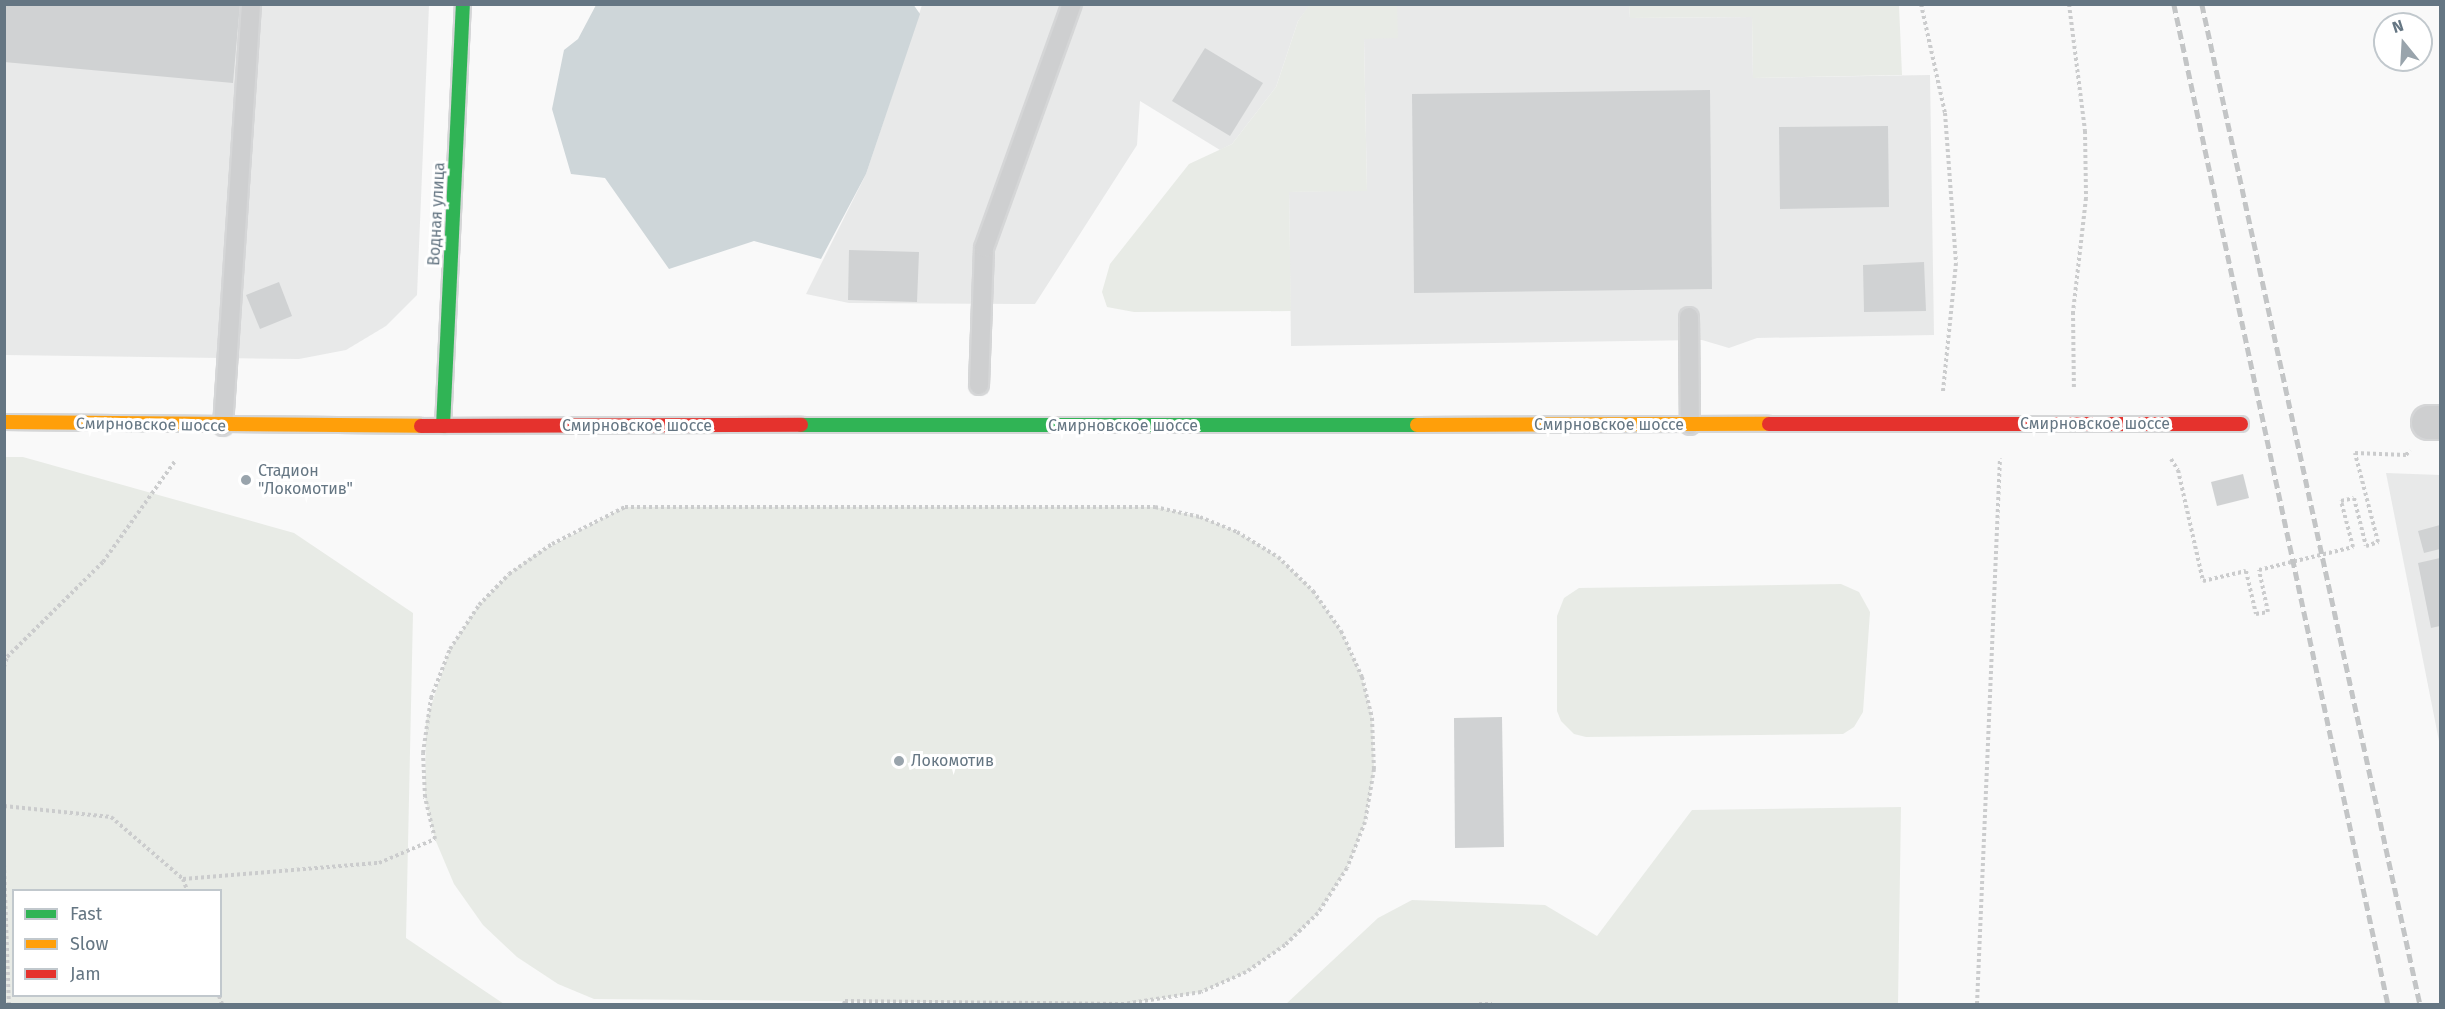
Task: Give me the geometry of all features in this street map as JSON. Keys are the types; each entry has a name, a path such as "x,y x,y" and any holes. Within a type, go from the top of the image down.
{"street":[{"name":"Водная улица","path":"443,426 463,4"},
{"name":"Смирновское шоссе","path":"4,422 200,426 2241,424"}],"lane":[{"path":"222,426 251,4"},
{"path":"979,386 984,248 1072,4"},
{"path":"1689,317 1690,425"}],"path":[{"path":"1921,4 1945,112 1956,263 1940,424"},
{"path":"2069,4 2085,131 2086,198 2073,312 2074,424"},
{"path":"1977,1005 2002,424"},
{"path":"4,667 7,657 103,562 200,426"},
{"path":"2167,453 2178,470 2203,581 2246,571 2256,614 2268,612 2259,570 2353,547 2341,501 2354,498 2366,546 2378,542 2355,453 2406,456"},
{"path":"183,879 379,863 435,839 425,797 423,753 431,698 450,649 479,605 509,574 552,544 626,507 1155,507 1200,517 1238,532 1278,557 1313,591 1341,631 1362,677 1372,718 1374,769 1365,822 1347,868 1318,913 1286,945 1246,972 1201,992 1124,1004 845,1001 844,1005"},
{"path":"4,806 111,818 183,879 186,889"},
{"path":"4,864 9,1005"},
{"path":"1479,1005 1492,1005"}],"shaded area":[{"path":"913,4 920,14 866,174 821,259 754,241 669,269 605,178 571,174 552,109 564,50 578,39 596,5"},
{"path":"1310,4 1397,5 1398,38 1364,39 1367,191 1289,192 1291,311 1134,312 1107,307 1102,292 1110,264 1189,164 1232,144 1276,87 1298,21"},
{"path":"1629,4 1630,18 1752,17 1753,78 1930,75 1934,335 1757,338 1729,348 1702,340 1291,346 1289,192 1367,190 1364,38 1397,37 1397,5"},
{"path":"5,5 429,5 417,295 386,326 346,350 299,359 5,355"},
{"path":"922,5 1310,5 1298,21 1276,87 1232,144 1220,150 1140,101 1137,145 1035,304 849,303 806,294 866,174"},
{"path":"1629,5 1899,5 1902,75 1753,78 1752,17 1630,18"},
{"path":"5,457 23,457 294,533 413,613 406,938 504,1004 5,1004"},
{"path":"2386,473 2440,475 2440,746"},
{"name":"Локомотив","path":"625,507 1155,507 1200,517 1237,532 1278,557 1313,591 1341,631 1362,677 1372,718 1374,769 1365,822 1347,868 1318,913 1285,945 1246,972 1201,992 1124,1004 594,999 558,984 517,957 483,925 454,884 435,839 425,797 426,721 450,649 479,605 509,574 534,555"},
{"path":"1841,584 1859,592 1870,612 1863,712 1854,727 1843,734 1586,737 1574,734 1561,721 1557,711 1557,616 1564,598 1579,588"},
{"path":"1901,807 1898,1004 1286,1004 1378,918 1412,900 1545,905 1597,936 1692,810"}],"building":[{"path":"4,4 240,4 233,83 4,62"},
{"path":"1205,48 1263,83 1230,136 1172,101"},
{"path":"1710,90 1712,289 1414,293 1412,94"},
{"path":"1888,126 1889,207 1780,209 1779,127"},
{"path":"849,250 919,252 917,302 848,300"},
{"path":"1924,262 1926,311 1864,312 1863,265"},
{"path":"279,282 292,316 260,329 246,295"},
{"path":"2243,474 2249,498 2217,506 2211,482"},
{"path":"2440,525 2440,549 2424,553 2418,531"},
{"path":"2440,558 2440,626 2431,628 2418,563"},
{"path":"1502,717 1504,847 1455,848 1454,718"}],"railway":[{"path":"2174,4 2388,1004"},
{"path":"2202,4 2420,1004"}],"traffic: fast":[{"path":"443,426 463,4"},
{"path":"801,425 1417,425"}],"traffic: slow":[{"path":"4,422 421,426"},
{"path":"1417,425 1769,424"}],"traffic: jam":[{"path":"1769,424 2241,424"},
{"path":"421,426 801,425"}],"place":[{"name":"Стадион \"Локомотив\"","path":"246,480"},
{"name":"Локомотив","path":"899,761"}]}
